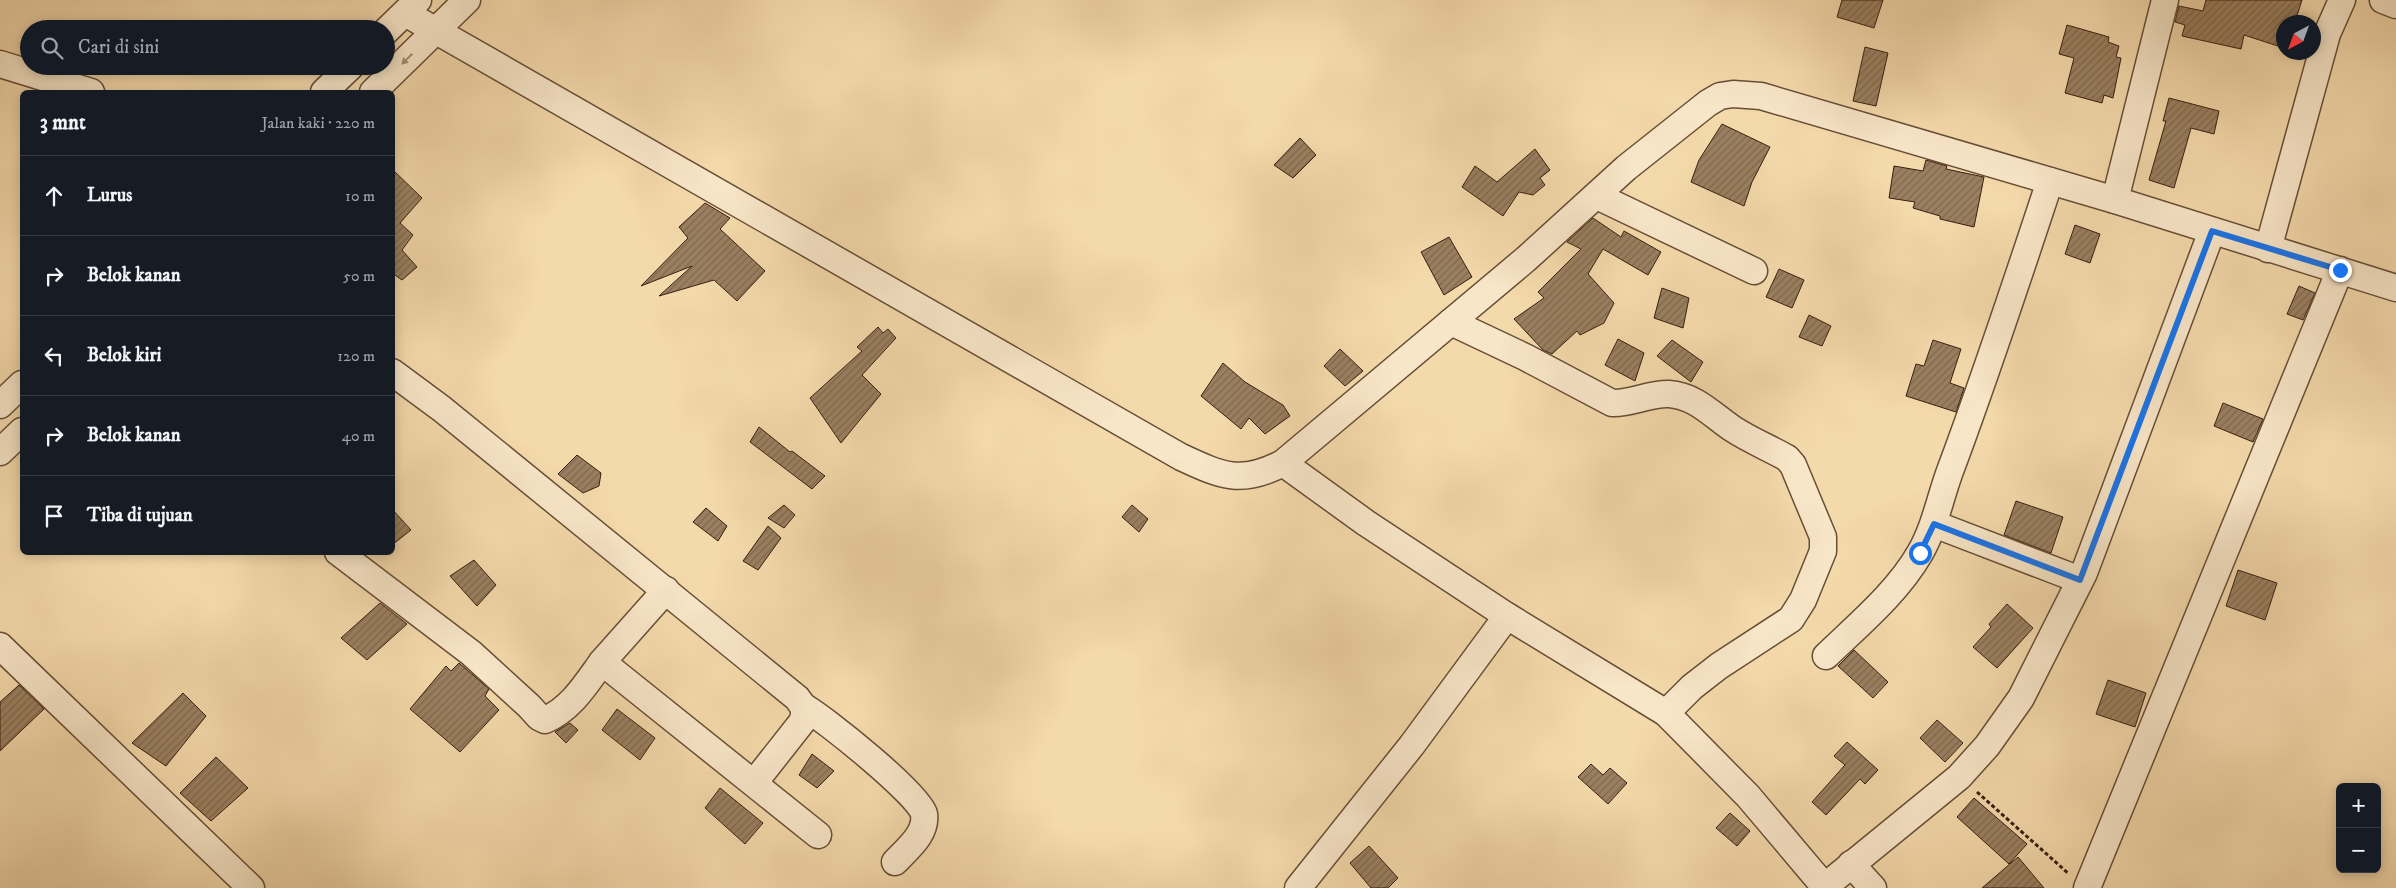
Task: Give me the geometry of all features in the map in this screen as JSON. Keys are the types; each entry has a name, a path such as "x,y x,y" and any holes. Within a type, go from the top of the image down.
{"street":[{"path":"395,70 467,0"},
{"path":"2115,200 2165,0"},
{"path":"2268,249 2327,34 2342,0"},
{"path":"2383,0 2396,5"},
{"path":"395,22 411,6 436,30 1181,458 1212,472 1232,477 1250,477 1283,463 1451,322 1597,196 1626,168 1708,103 1720,96 1746,94 1761,96 2115,200 2396,288"},
{"path":"0,64 20,70"},
{"path":"36,75 84,90"},
{"path":"326,90 342,75"},
{"path":"375,90 390,75"},
{"path":"1826,656 1905,574 1920,553 1934,524 2050,181"},
{"path":"1597,196 1754,271"},
{"path":"1283,463 1366,523 1507,616 1666,713 1748,796 1824,887 1960,777 1987,746 2020,698 2080,580 2212,231"},
{"path":"2078,881 2340,270"},
{"path":"1451,322 1525,357 1612,403 1627,403 1668,394 1691,400 1707,407 1734,429 1787,458 1793,465 1823,537 1823,551 1803,600 1791,619 1719,666 1692,687 1666,713"},
{"path":"395,374 442,409 666,590 797,698 804,706 843,736 922,806 924,823 920,833 895,862"},
{"path":"0,405 20,386"},
{"path":"0,452 20,433"},
{"path":"1934,524 2080,580"},
{"path":"342,555 471,653 539,717 545,720 556,715 576,697 602,662 666,590"},
{"path":"1298,888 1412,745 1507,616"},
{"path":"0,646 251,888"},
{"path":"602,662 818,835"},
{"path":"754,783 796,732 805,713 804,706"},
{"path":"1851,864 1873,888"}],"path":[{"path":"1960,777 2078,881"}],"building":[{"path":"1842,0 1883,0 1874,28 1837,17"},
{"path":"2206,0 2302,0 2297,15 2276,15 2276,45 2244,35 2241,49 2182,36 2185,25 2175,22 2179,6 2203,11"},
{"path":"2067,25 2109,37 2108,42 2119,46 2116,57 2121,58 2113,98 2104,95 2102,103 2065,93 2074,58 2059,54"},
{"path":"1865,47 1888,53 1876,106 1853,101"},
{"path":"2169,98 2219,111 2214,134 2191,128 2174,188 2149,180 2166,121 2163,121"},
{"path":"1722,124 1770,147 1752,182 1744,206 1691,182 1699,160"},
{"path":"1300,138 1316,155 1293,178 1274,165"},
{"path":"1535,149 1550,170 1540,178 1545,185 1533,195 1519,192 1503,216 1462,187 1475,166 1497,182"},
{"path":"1926,160 1947,166 1946,169 1984,177 1974,227 1940,219 1940,216 1913,208 1915,202 1889,198 1894,166 1923,171"},
{"path":"395,172 422,198 400,223 413,235 402,250 417,267 402,280 395,275"},
{"path":"705,203 730,218 720,229 765,271 737,301 714,280 659,296 692,266 641,286 688,238 679,227"},
{"path":"1593,218 1621,237 1624,231 1661,252 1648,275 1603,249 1588,274 1614,303 1604,323 1580,335 1577,331 1552,354 1543,350 1514,319 1544,298 1538,292 1581,249 1567,242"},
{"path":"2075,225 2100,234 2090,263 2065,254"},
{"path":"1449,237 1472,277 1444,295 1421,252"},
{"path":"1779,269 1804,280 1792,308 1766,297"},
{"path":"2299,286 2315,293 2303,320 2287,314"},
{"path":"1662,288 1689,298 1683,328 1654,318"},
{"path":"1809,315 1831,326 1822,346 1799,337"},
{"path":"878,327 883,333 888,329 896,338 862,375 881,394 841,443 810,398 862,351 857,347"},
{"path":"1618,339 1644,353 1635,381 1605,365"},
{"path":"1672,340 1703,362 1691,382 1657,356"},
{"path":"1933,340 1961,349 1950,383 1964,388 1956,412 1906,396 1916,364 1924,366"},
{"path":"1340,349 1363,371 1345,386 1324,366"},
{"path":"1223,363 1245,382 1283,405 1290,416 1265,434 1249,418 1241,429 1201,396"},
{"path":"2223,403 2263,419 2253,442 2214,426"},
{"path":"759,427 790,452 792,451 825,476 812,489 750,442"},
{"path":"577,455 601,473 599,486 583,493 558,474"},
{"path":"2016,501 2063,517 2051,553 2004,535"},
{"path":"784,505 795,515 784,528 768,518"},
{"path":"1132,505 1148,519 1139,532 1122,517"},
{"path":"706,508 727,526 718,541 693,522"},
{"path":"395,512 411,530 395,543"},
{"path":"768,526 781,538 758,570 743,561"},
{"path":"474,560 496,585 477,606 450,576"},
{"path":"2238,570 2277,583 2265,620 2226,606"},
{"path":"380,603 407,624 367,660 341,638"},
{"path":"2007,604 2033,628 1997,668 1973,647 1991,627 1989,624"},
{"path":"1854,650 1888,682 1873,698 1838,666"},
{"path":"459,663 489,689 485,696 499,710 460,752 410,709 446,666 451,671"},
{"path":"2108,680 2146,693 2135,727 2096,714"},
{"path":"19,685 44,709 0,751 0,702"},
{"path":"183,693 206,716 166,766 132,743"},
{"path":"617,709 655,738 640,760 602,730"},
{"path":"1937,720 1963,743 1945,762 1920,738"},
{"path":"570,723 578,730 566,743 555,732"},
{"path":"1847,742 1878,770 1865,784 1860,779 1826,815 1812,802 1845,765 1834,756"},
{"path":"812,754 834,771 817,788 799,775"},
{"path":"216,757 248,788 211,821 180,793"},
{"path":"1591,764 1603,775 1610,768 1627,783 1608,804 1578,777"},
{"path":"720,788 763,823 745,844 705,808"},
{"path":"1974,798 2027,844 2009,864 1957,817"},
{"path":"1730,813 1750,831 1737,846 1716,828"},
{"path":"1369,846 1398,878 1388,888 1371,888 1350,863"},
{"path":"2018,857 2044,888 1982,888"}],"route":[{"path":"1920,553 1934,524 2080,580 2212,231 2340,270"}]}
